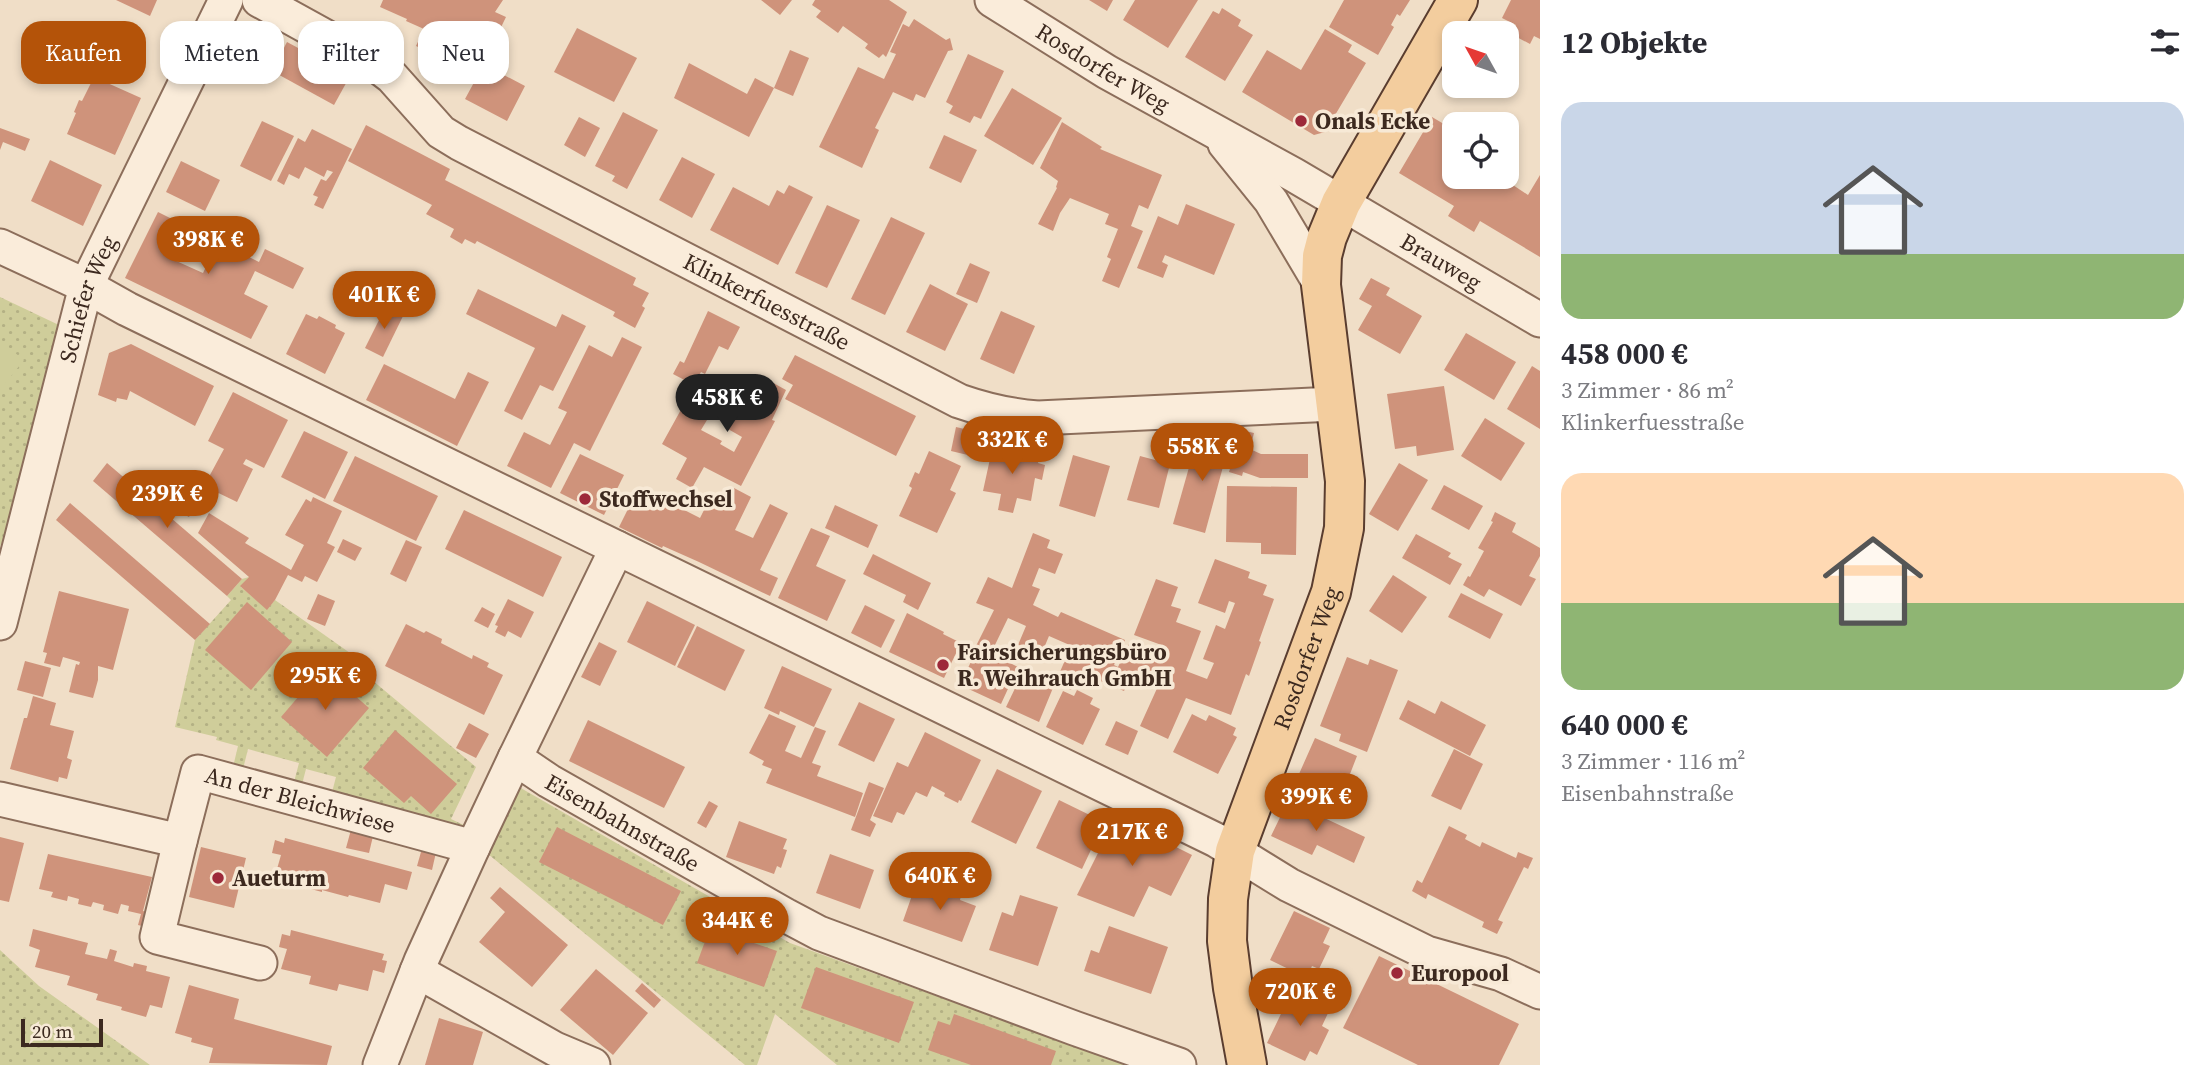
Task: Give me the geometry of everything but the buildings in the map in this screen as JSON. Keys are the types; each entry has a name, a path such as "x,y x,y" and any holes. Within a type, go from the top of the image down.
{"main road":[{"path":"1341,203 1458,0"},
{"name":"Rosdorfer Weg","path":"1247,1065 1227,941 1228,900 1235,851 1331,592 1344,528 1345,481 1321,285 1324,246 1341,203"}],"street":[{"name":"Schiefer Weg","path":"0,623 86,286 226,0"},
{"name":"Klinkerfuesstraße","path":"259,0 375,64 393,77 441,132 459,143 959,401 988,411 1038,418 1334,404"},
{"name":"Rosdorfer Weg","path":"992,0 1107,72 1341,203"},
{"name":"Rosdorfer Weg","path":"1215,131 1271,201 1321,285"},
{"name":"Brauweg","path":"1341,203 1540,320"},
{"path":"0,246 1203,834 1289,886 1427,953 1501,974 1540,992"},
{"name":"Schiefer Weg","path":"0,577 22,538"},
{"path":"380,1065 387,1042 472,847 617,548"},
{"name":"Eisenbahnstraße","path":"516,758 566,790 819,933 1178,1065"},
{"name":"An der Bleichwiese","path":"260,963 157,937 198,772 472,847"},
{"path":"0,799 180,841"},
{"path":"417,971 555,1049 593,1065"}],"shaded area":[{"path":"0,297 61,326 7,533 0,546"},
{"path":"0,341 24,360 0,390"},
{"path":"249,577 241,587 267,609 275,600 367,665 366,675 476,767 451,819 470,828 463,829 331,796 336,777 306,769 301,788 294,782 299,763 248,749 243,769 233,767 238,746 216,740 217,737 175,727 195,640 231,600 227,596 242,579"},
{"path":"519,787 790,943 1127,1065 837,1065 775,1014 757,1065 745,1065 488,854"},
{"path":"0,950 39,986 150,1065 0,1065"}],"place":[{"name":"Onals Ecke","path":"1301,121"},
{"name":"Stoffwechsel","path":"585,499"},
{"name":"Fairsicherungsbüro R. Weihrauch GmbH","path":"943,665"},
{"name":"Aueturm","path":"218,878"},
{"name":"Europool","path":"1397,973"}]}
